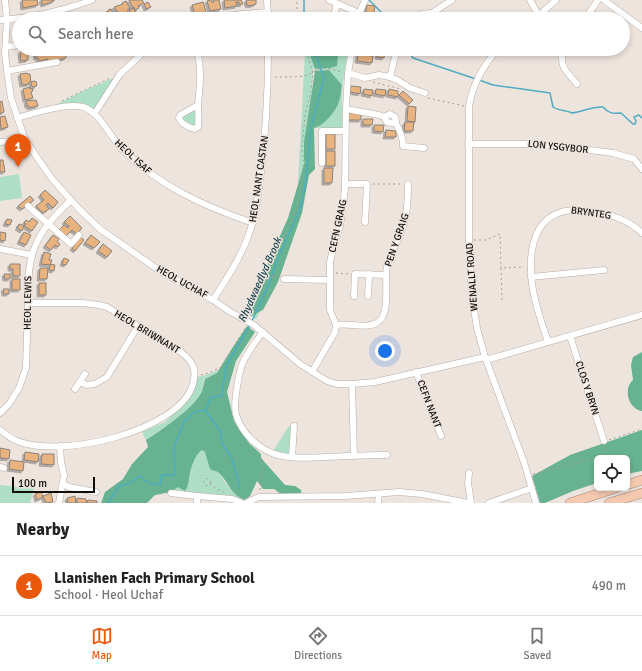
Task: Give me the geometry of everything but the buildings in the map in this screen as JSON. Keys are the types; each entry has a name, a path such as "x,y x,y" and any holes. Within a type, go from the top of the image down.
{"highway":[{"path":"630,484 642,480"},
{"path":"570,503 607,491"},
{"path":"609,503 642,493"}],"street":[{"name":"HEOL UCHAF","path":"5,0 7,20 6,47 3,57 7,71 11,98 24,137 49,174 71,200 100,229 163,273 213,300 263,332 300,364 327,381 337,384 374,382 416,372 486,359"},
{"path":"49,12 92,0"},
{"path":"267,0 268,12"},
{"path":"329,0 351,12"},
{"path":"360,12 365,0"},
{"path":"436,12 452,0"},
{"path":"530,0 535,12"},
{"path":"543,12 556,0"},
{"path":"590,12 598,0"},
{"path":"604,0 611,2 623,12"},
{"path":"335,12 337,4"},
{"path":"630,18 642,28"},
{"path":"0,20 12,19"},
{"path":"6,47 12,46"},
{"path":"17,118 46,110 68,107 82,107 95,113 120,74 139,56"},
{"path":"198,105 201,78 199,56"},
{"name":"HEOL NANT CASTAN","path":"213,300 240,255 252,223 257,202 267,112 268,56"},
{"name":"CEFN GRAIG","path":"336,326 330,310 330,262 344,205 346,184 346,109 348,73 351,56"},
{"path":"390,77 395,56"},
{"name":"WENALLT ROAD","path":"492,56 476,79 470,96 468,144 470,282 477,328 486,359 528,475 535,501"},
{"path":"562,56 561,61 566,71 577,84"},
{"path":"7,71 57,62"},
{"path":"348,73 365,78 379,75 390,77 410,88 425,93"},
{"path":"346,109 379,114 384,117 387,122 395,122 400,129 403,139 403,146 424,148"},
{"name":"HEOL ISAF","path":"95,113 122,150 140,166 157,178 192,199 215,210 252,223"},
{"path":"322,163 322,131 345,131"},
{"path":"0,142 11,141 24,137"},
{"name":"LON YSGYBOR","path":"468,144 541,144 614,153 634,158 642,169"},
{"path":"346,184 367,184 365,222"},
{"name":"PEN Y GRAIG","path":"336,326 340,324 367,325 377,323 382,319 385,306 386,275 389,257 400,236 407,215 408,184"},
{"name":"HEOL LEWIS","path":"0,413 9,404 19,388 26,368 29,271 32,255 48,223 71,200"},
{"path":"28,206 71,244 79,236"},
{"name":"BRYNTEG","path":"548,342 534,294 531,277 531,266 538,229 553,214 566,210 583,210 611,215 625,220 642,233"},
{"path":"0,249 32,255"},
{"path":"531,277 604,270"},
{"path":"354,296 356,274 386,275"},
{"path":"368,296 369,274"},
{"path":"284,279 330,277"},
{"name":"HEOL BRIWNANT","path":"28,303 92,303 107,307 181,352 189,359 195,372 195,376"},
{"path":"486,359 642,315"},
{"path":"80,382 87,385 95,384 107,377 138,326"},
{"path":"312,372 331,342 336,326"},
{"path":"263,332 244,360 240,372 236,397 236,413 254,443 263,449 278,455 292,457 387,455"},
{"name":"CLOS Y BRYN","path":"570,336 604,441"},
{"name":"CEFN NANT","path":"416,372 441,436"},
{"path":"75,389 85,374"},
{"path":"0,430 15,440 30,445 60,446 103,441 162,418 174,410 191,389 195,376"},
{"path":"352,384 354,456"},
{"path":"292,457 294,426"},
{"path":"59,503 64,475 60,446"},
{"path":"246,503 259,497 346,496 407,492 440,500 469,503 469,473"},
{"path":"63,484 69,488 96,492"},
{"path":"490,503 532,488"},
{"path":"171,493 197,499 228,499 242,503"},
{"path":"378,503 379,494"}],"path":[{"path":"297,0 297,12"},
{"path":"195,376 206,374 220,368 251,324 248,312 262,288 266,275 296,210 304,163 302,149 305,115 311,90 313,73 308,56"},
{"path":"268,77 305,76 322,69 348,73"},
{"path":"61,102 120,74"},
{"path":"365,78 373,82 403,90"},
{"path":"425,93 426,97 469,107"},
{"path":"367,184 408,184"},
{"path":"469,241 486,240 500,234 502,300"},
{"path":"501,268 531,266"},
{"path":"330,277 356,274"},
{"path":"266,275 284,279"},
{"path":"528,475 596,458 606,450 604,441 642,429"},
{"path":"259,497 260,468 263,449"},
{"path":"210,484 226,493 228,499"}],"green space":[{"path":"305,56 312,56 314,66 305,161 314,159 314,165 305,167 303,191 299,209 282,249 274,283 256,319 246,312 259,290 266,270 297,202"},
{"path":"310,56 338,57 337,66 315,69"},
{"path":"337,56 347,56 342,89 342,128 317,128 328,119 337,105 342,85 329,70 315,71 315,69 332,68 337,66"},
{"path":"329,70 342,85 340,99 336,109 329,118 318,127 314,128 315,169 309,175 302,213 278,282 263,310 251,316 249,314 248,306 288,218 305,161 304,142 315,71"},
{"path":"120,75 95,113 85,108 46,110 81,92"},
{"path":"198,105 198,127 187,126 180,115"},
{"path":"19,174 22,198 0,201 0,177"},
{"path":"247,326 255,332 236,361 227,392 234,421 249,443 261,454 261,458 285,485 295,486 301,490 302,496 285,497 274,489 263,489 257,481 250,496 245,500 240,498 219,473 210,469 205,452 202,450 199,452 193,463 188,485 185,491 178,487 171,492 155,495 147,503 101,503 105,492 123,479 132,464 148,447 146,440 177,418 193,404 202,391 205,379 217,373"},
{"path":"642,352 642,411 633,406 630,402 628,398 628,388 633,380 631,365 633,357"},
{"path":"219,370 217,373 204,379 202,391 193,404 177,418 146,440 142,432 165,422 181,407 190,396 197,377"},
{"path":"294,426 292,457 272,453 288,427"},
{"path":"642,430 642,471 630,473 630,455 594,455 594,484 545,503 540,503 532,476 570,455"},
{"path":"202,450 205,452 214,471 218,472 236,495 245,500 244,503 171,492 178,486 185,491 195,458"},
{"path":"0,485 34,489 30,503 0,503"}],"waterway":[{"name":"Rhydwaedlyd Brook","path":"304,0 304,12"},
{"path":"369,0 381,12"},
{"name":"Rhydwaedlyd Brook","path":"252,321 300,209 305,187 311,128 324,78 316,56"},
{"path":"412,56 413,58 476,79"},
{"path":"479,80 493,85 550,93 553,107 572,113 595,107 603,107 611,113 621,113 633,124 635,124 636,121 634,117 639,115 642,118"},
{"name":"Rhydwaedlyd Brook","path":"108,503 119,486 130,483 139,476 149,483 160,485 162,475 175,475 174,447 184,422 194,412 206,410 211,397 222,396 226,366 250,325"},
{"path":"206,411 220,431 222,443 232,459 240,488"}],"place":[{"name":"Llanishen Fach Primary School","path":"18,167"}]}
